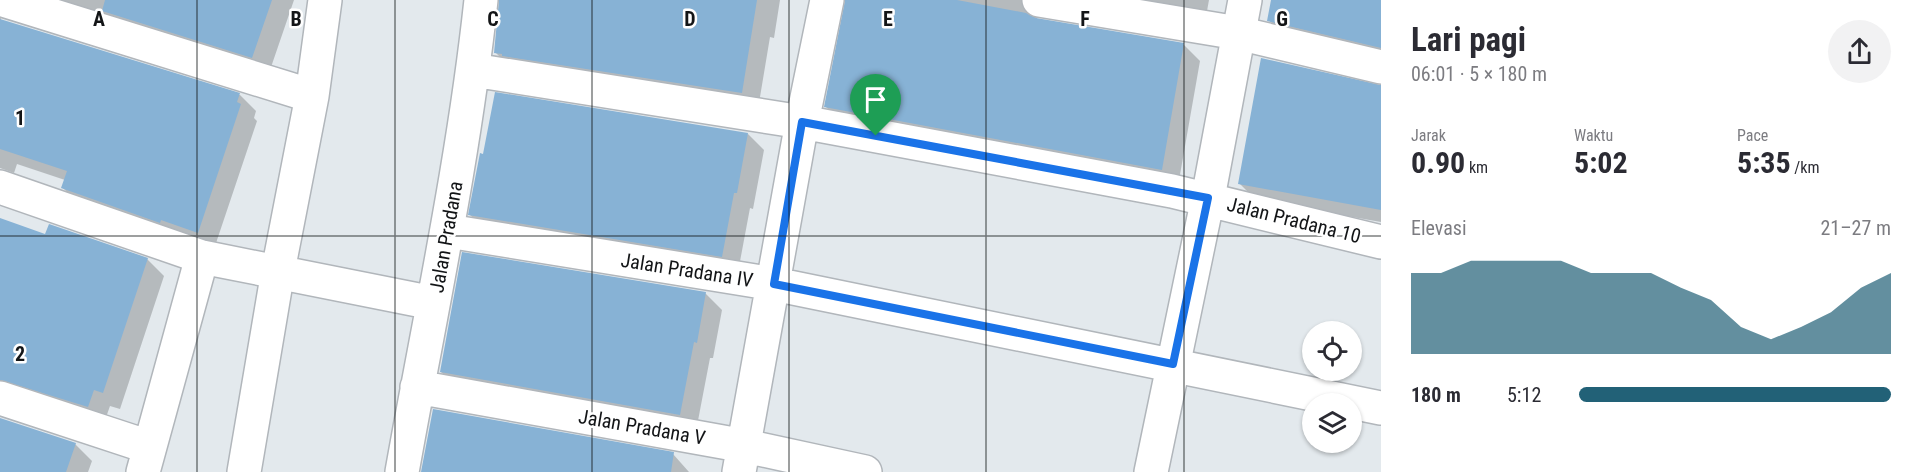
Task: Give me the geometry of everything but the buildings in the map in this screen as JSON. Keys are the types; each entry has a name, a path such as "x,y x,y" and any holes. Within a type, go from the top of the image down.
{"street":[{"path":"3,0 312,96"},
{"path":"244,472 278,271 312,96 325,0"},
{"name":"Jalan Pradana","path":"402,472 448,231 473,70 481,0"},
{"path":"742,459 802,122 827,0"},
{"path":"1039,0 1239,33 1381,67"},
{"path":"1151,472 1208,198 1245,0"},
{"name":"Jalan Pradana 10","path":"473,70 802,122 1208,198 1381,242"},
{"path":"0,187 202,257 433,303"},
{"name":"Jalan Pradana IV","path":"448,231 774,284 1381,408"},
{"path":"0,398 146,459 202,257"},
{"name":"Jalan Pradana V","path":"417,387 742,459 865,472"}],"route":[{"path":"802,122 876,136 1208,198 1173,364 774,284 802,122"}]}
